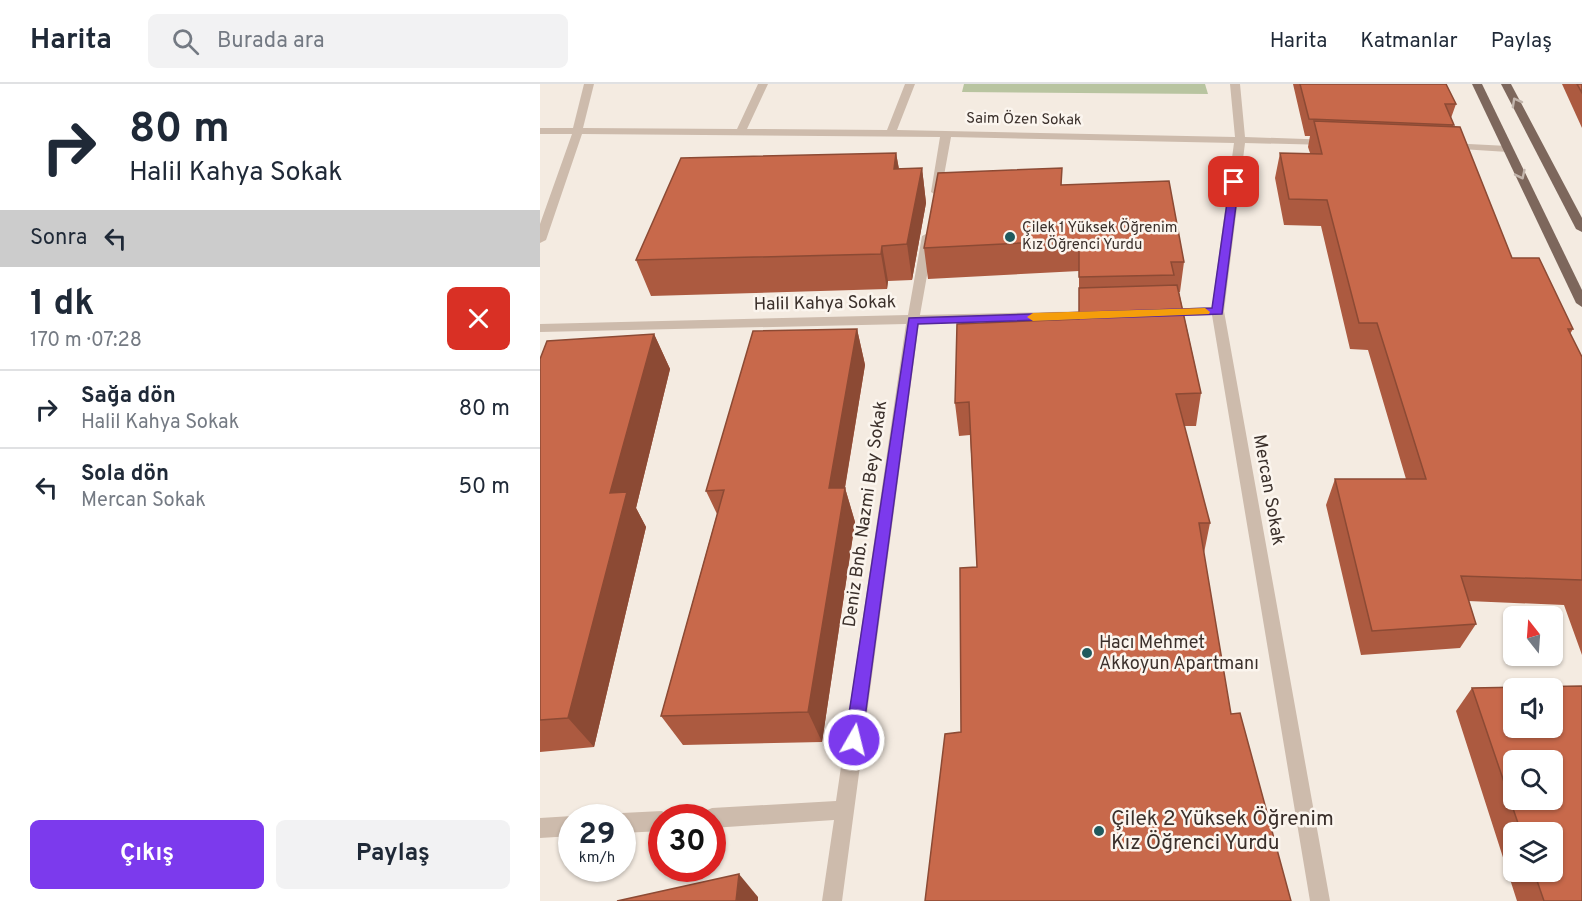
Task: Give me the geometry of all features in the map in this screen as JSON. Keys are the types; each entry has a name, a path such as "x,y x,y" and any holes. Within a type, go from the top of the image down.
{"main road":[{"path":"1477,84 1582,303"},
{"path":"1506,84 1582,229"}],"street":[{"path":"540,240 578,130 589,84"},
{"path":"741,132 763,84"},
{"path":"891,133 910,84"},
{"name":"Mercan Sokak","path":"1235,84 1240,139 1218,311 1320,901"},
{"name":"Saim Özen Sokak","path":"540,131 891,133 1345,143"},
{"name":"Deniz Bnb. Nazmi Bey Sokak","path":"832,901 913,321 946,134"},
{"path":"1438,146 1508,149"},
{"path":"1148,313 1218,311"},
{"name":"Halil Kahya Sokak","path":"540,328 1112,315"},
{"path":"726,817 844,810"},
{"path":"540,828 558,827"}],"green space":[{"path":"964,84 1205,84 1208,94 962,92"}],"building":[{"path":"1300,84 1446,84 1456,104 1445,104 1454,125 1309,119"},
{"path":"1314,121 1460,127 1512,258 1539,258 1573,329 1568,329 1582,357 1582,580 1461,576 1476,624 1372,631 1335,479 1426,479 1377,323 1359,323 1327,200 1289,199 1280,153 1322,154"},
{"path":"896,153 894,169 922,168 907,244 882,246 881,254 636,260 681,158"},
{"path":"1062,168 1061,185 1169,181 1184,262 1171,262 1174,275 1079,277 1079,240 924,248 938,173"},
{"path":"1177,285 1201,393 1176,394 1210,523 1199,523 1231,714 1240,713 1291,901 925,901 945,734 961,732 960,568 977,567 969,402 955,403 957,324 1079,319 1079,288"},
{"path":"857,329 829,488 845,488 808,712 661,716 724,490 706,491 753,331"},
{"path":"654,334 610,493 627,492 568,718 540,720 540,359 547,341"},
{"path":"1563,686 1582,686 1582,901 1544,901 1537,882 1563,882 1563,822 1518,822 1514,810 1563,810 1563,750 1503,750 1503,779 1472,688 1503,687 1503,738 1563,738"},
{"path":"739,874 736,901 617,901 703,882 726,882 726,877"}],"slow traffic":[{"path":"1033,317 1205,312"}],"place":[{"name":"Çilek 1 Yüksek Öğrenim Kız Öğrenci Yurdu","path":"1010,237"},
{"name":"Hacı Mehmet Akkoyun Apartmanı","path":"1087,653"},
{"name":"Çilek 2 Yüksek Öğrenim Kız Öğrenci Yurdu","path":"1099,831"}],"route":[{"path":"854,740 913,321 1218,311 1234,182"}]}
